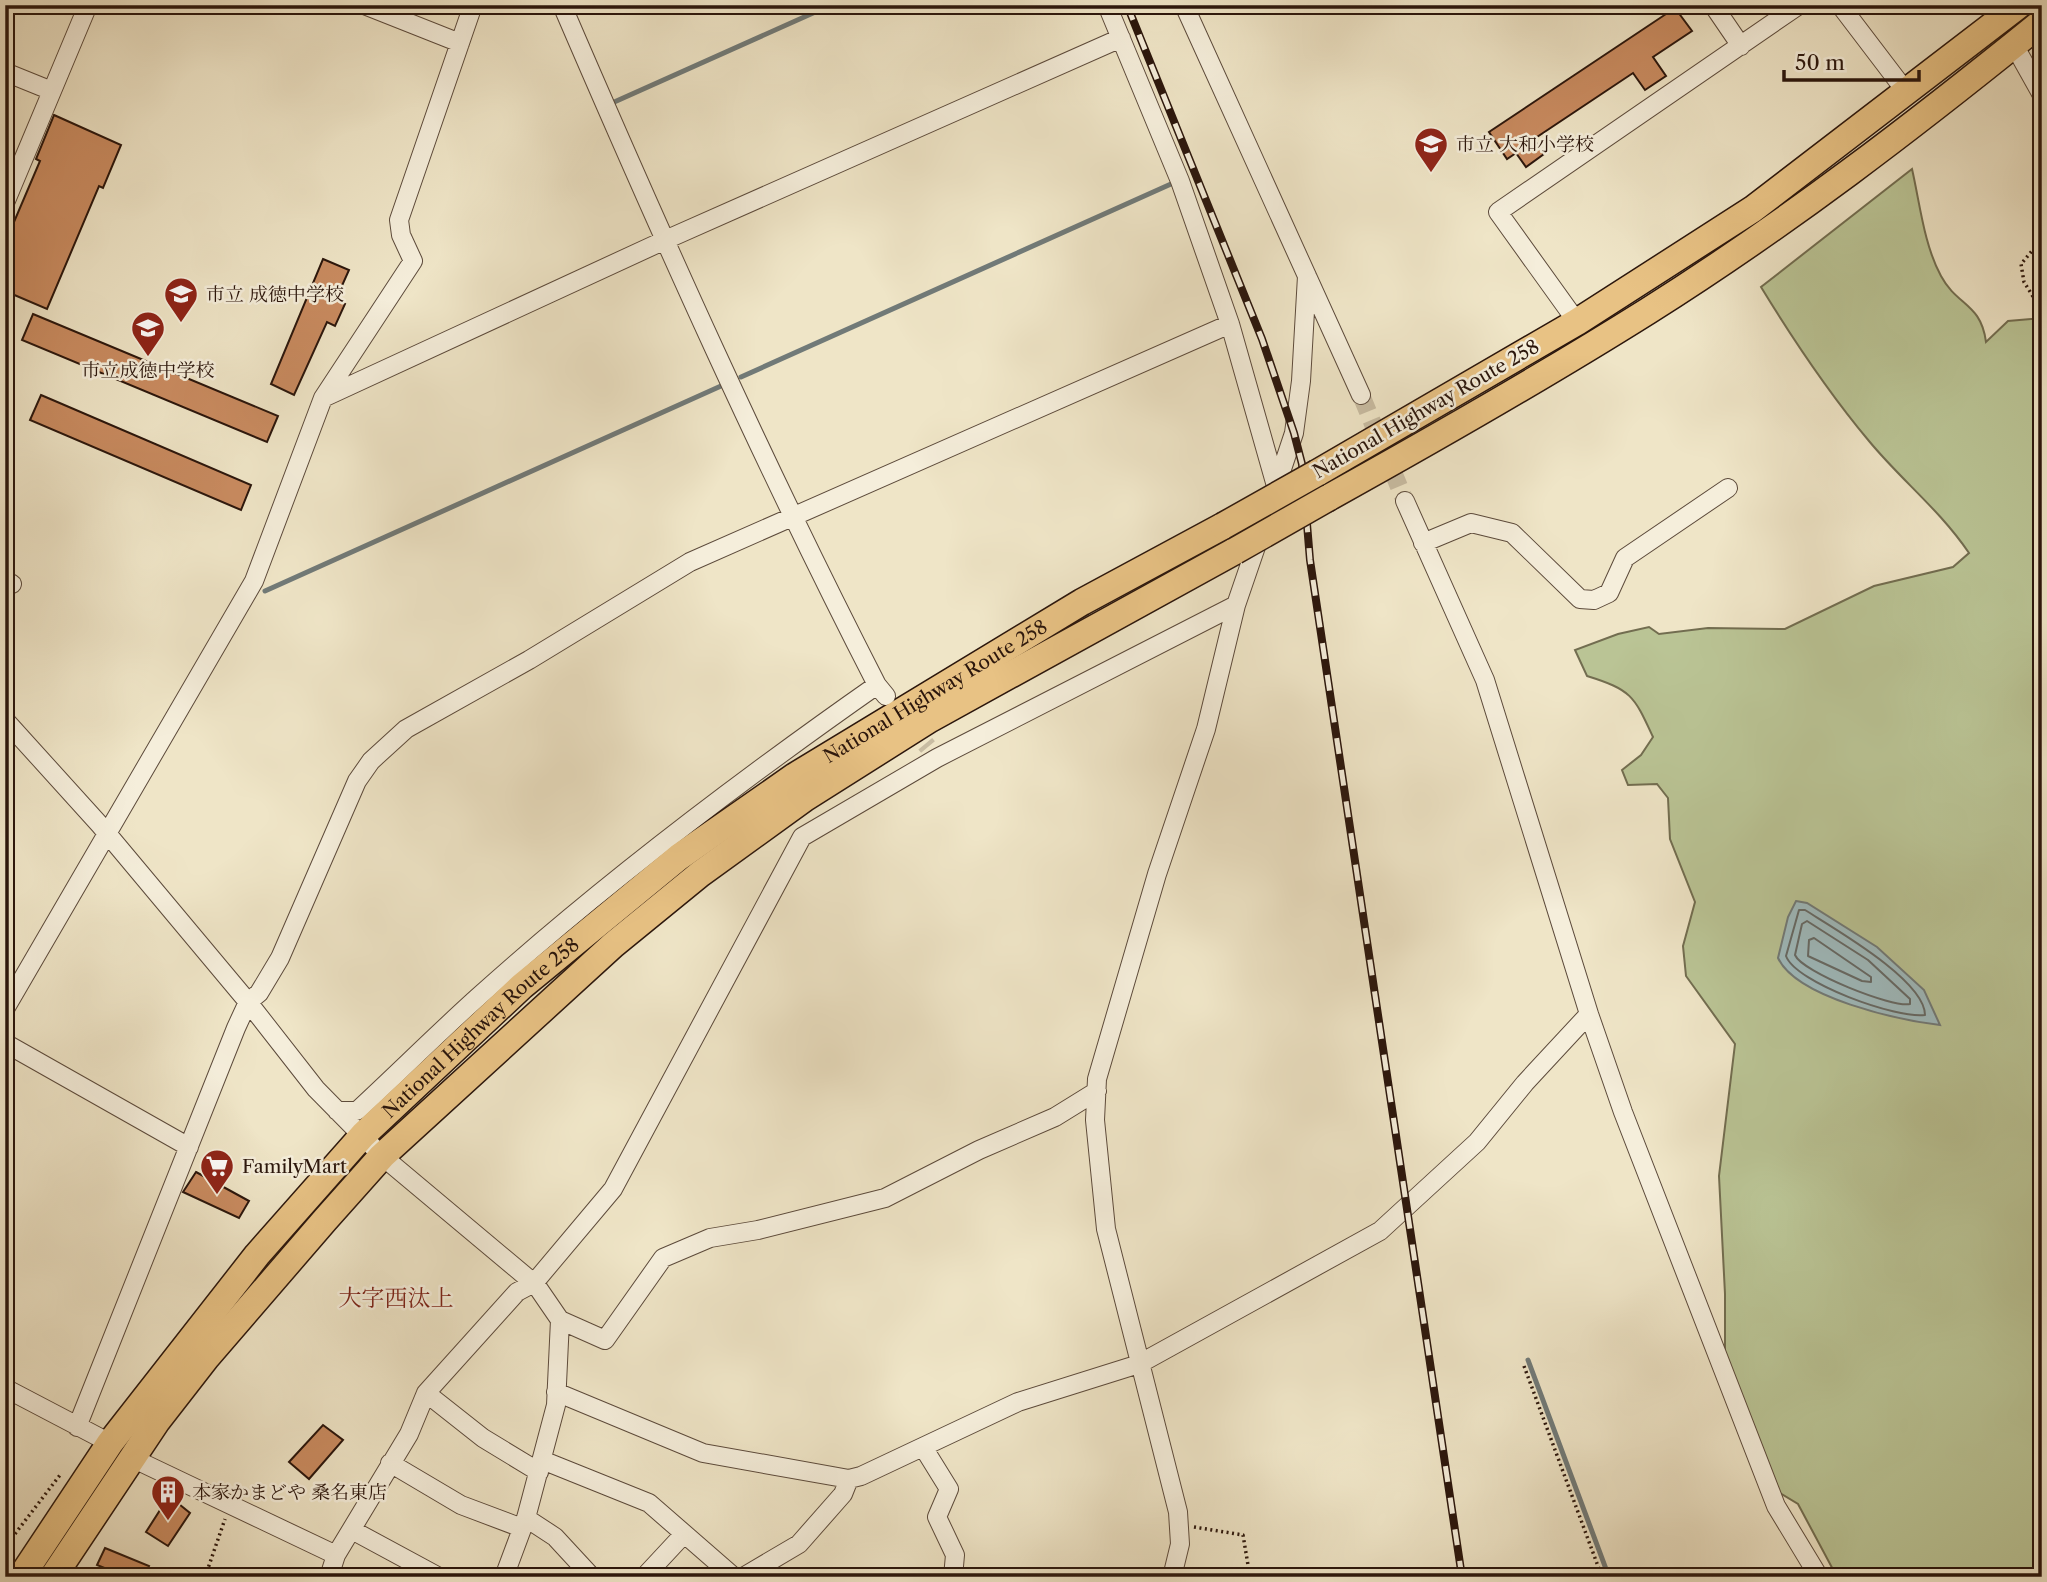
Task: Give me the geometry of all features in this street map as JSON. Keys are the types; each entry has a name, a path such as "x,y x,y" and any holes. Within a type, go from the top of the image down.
{"highway":[{"name":"National Highway Route 258","path":"21,1577 110,1443 248,1265 363,1135 522,986 679,857 795,776 892,714 1082,602 1317,473 1577,322 1753,209 1908,93 2019,5"},
{"name":"National Highway Route 258","path":"53,1577 132,1458 206,1358 383,1156 613,945 700,874 805,798 930,719 1485,411 1650,310 1923,118 2042,22"}],"street":[{"path":"5,203 88,5"},
{"path":"364,5 460,43"},
{"path":"5,1009 254,582 323,398 414,261 401,235 399,220 473,5"},
{"path":"337,1111 358,1111 477,998 650,854 773,758 881,691 791,517 663,241 562,5"},
{"path":"1107,5 1180,181 1230,324 1276,486"},
{"path":"1184,5 1361,396"},
{"path":"1713,5 1741,46"},
{"path":"1577,322 1498,212 1799,5"},
{"path":"1840,5 1908,93"},
{"path":"323,398 663,241 1121,38"},
{"path":"2014,45 2042,95"},
{"path":"5,72 52,90"},
{"path":"1172,1577 1180,1544 1179,1525 1106,1229 1096,1119 1097,1079 1157,874 1206,729 1236,605 1294,433 1301,381 1307,276"},
{"path":"77,1427 248,1002 259,993 280,958 357,781 388,743 406,729 529,660 690,562 1230,324"},
{"path":"1423,543 1471,523 1512,533 1580,599 1594,600 1609,593 1625,558 1728,488"},
{"path":"1405,501 1485,680 1589,1014 1623,1112 1776,1506 1819,1577"},
{"path":"329,1577 336,1555 410,1434 426,1393 517,1292 534,1283 613,1189 802,837 932,753 1236,605"},
{"path":"5,720 107,835 248,1002 316,1089 383,1156 534,1283 560,1320 562,1341 550,1437 524,1523 503,1577"},
{"path":"556,1392 703,1453 849,1479 1018,1402 1139,1364 1380,1231 1477,1142 1525,1083 1589,1014"},
{"path":"5,1043 189,1147"},
{"path":"560,1320 605,1340 663,1258 710,1238 758,1230 885,1198 979,1150 1055,1117 1097,1091"},
{"path":"5,1388 110,1443"},
{"path":"426,1393 483,1438 540,1466 649,1503 734,1577"},
{"path":"923,1447 949,1489 937,1517 955,1555 953,1577"},
{"path":"132,1458 230,1507 336,1555"},
{"path":"390,1463 461,1505 524,1523 555,1538 593,1577"},
{"path":"743,1577 799,1544 843,1494 849,1479"},
{"path":"352,1530 439,1577"},
{"path":"645,1577 684,1534"}],"path":[{"path":"2042,239 2021,264 2024,282 2042,311"},
{"path":"1524,1366 1602,1577"},
{"path":"5,1547 67,1466"},
{"path":"205,1577 230,1507"},
{"path":"1179,1525 1243,1535 1250,1577"}],"green space":[{"path":"1912,169 1926,238 1935,264 1947,286 1979,319 1986,342 2008,321 2042,318 2042,1577 1837,1577 1798,1504 1765,1484 1725,1371 1725,1294 1719,1176 1735,1044 1686,976 1683,946 1695,902 1670,839 1668,798 1657,784 1628,785 1622,770 1641,755 1653,737 1630,696 1614,686 1587,676 1575,650 1618,634 1649,627 1659,634 1708,628 1785,629 1874,586 1953,567 1969,553 1854,423 1812,366 1761,287"}],"water":[{"path":"1796,901 1807,903 1877,947 1924,990 1940,1025 1850,1005 1805,985 1789,972 1778,958 1788,917"}],"building":[{"path":"1675,8 1692,31 1653,57 1666,76 1645,90 1633,73 1534,139 1544,154 1526,167 1516,153 1507,159 1489,132"},
{"path":"54,115 121,145 103,188 99,186 47,309 5,291 5,243 40,161 36,159"},
{"path":"323,259 349,270 336,299 345,304 335,326 327,322 294,395 271,384"},
{"path":"33,314 278,416 267,442 22,340"},
{"path":"41,395 251,485 241,510 30,420"},
{"name":"FamilyMart","path":"196,1172 249,1201 239,1218 183,1192"},
{"path":"323,1425 343,1440 309,1479 289,1462"},
{"name":"本家かまどや 桑名東店","path":"169,1496 190,1513 168,1546 146,1532"},
{"path":"105,1548 149,1566 144,1577 127,1577 97,1565"}],"waterway":[{"path":"612,103 831,5"},
{"path":"741,377 1171,184"},
{"path":"265,591 721,386"},
{"path":"1528,1360 1609,1577"}],"tunnel":[{"path":"1361,395 1405,501"},
{"path":"908,723 928,747"}],"railway":[{"path":"1127,5 1262,339 1302,464 1310,560 1462,1577"}],"place":[{"name":"市立 大和小学校","path":"1431,174"},
{"name":"市立 成徳中学校","path":"181,324"},
{"name":"市立成徳中学校","path":"148,358"},
{"name":"FamilyMart","path":"217,1196"},
{"name":"本家かまどや 桑名東店","path":"168,1522"}],"district":[{"name":"大字西汰上","path":"396,1298"}]}
